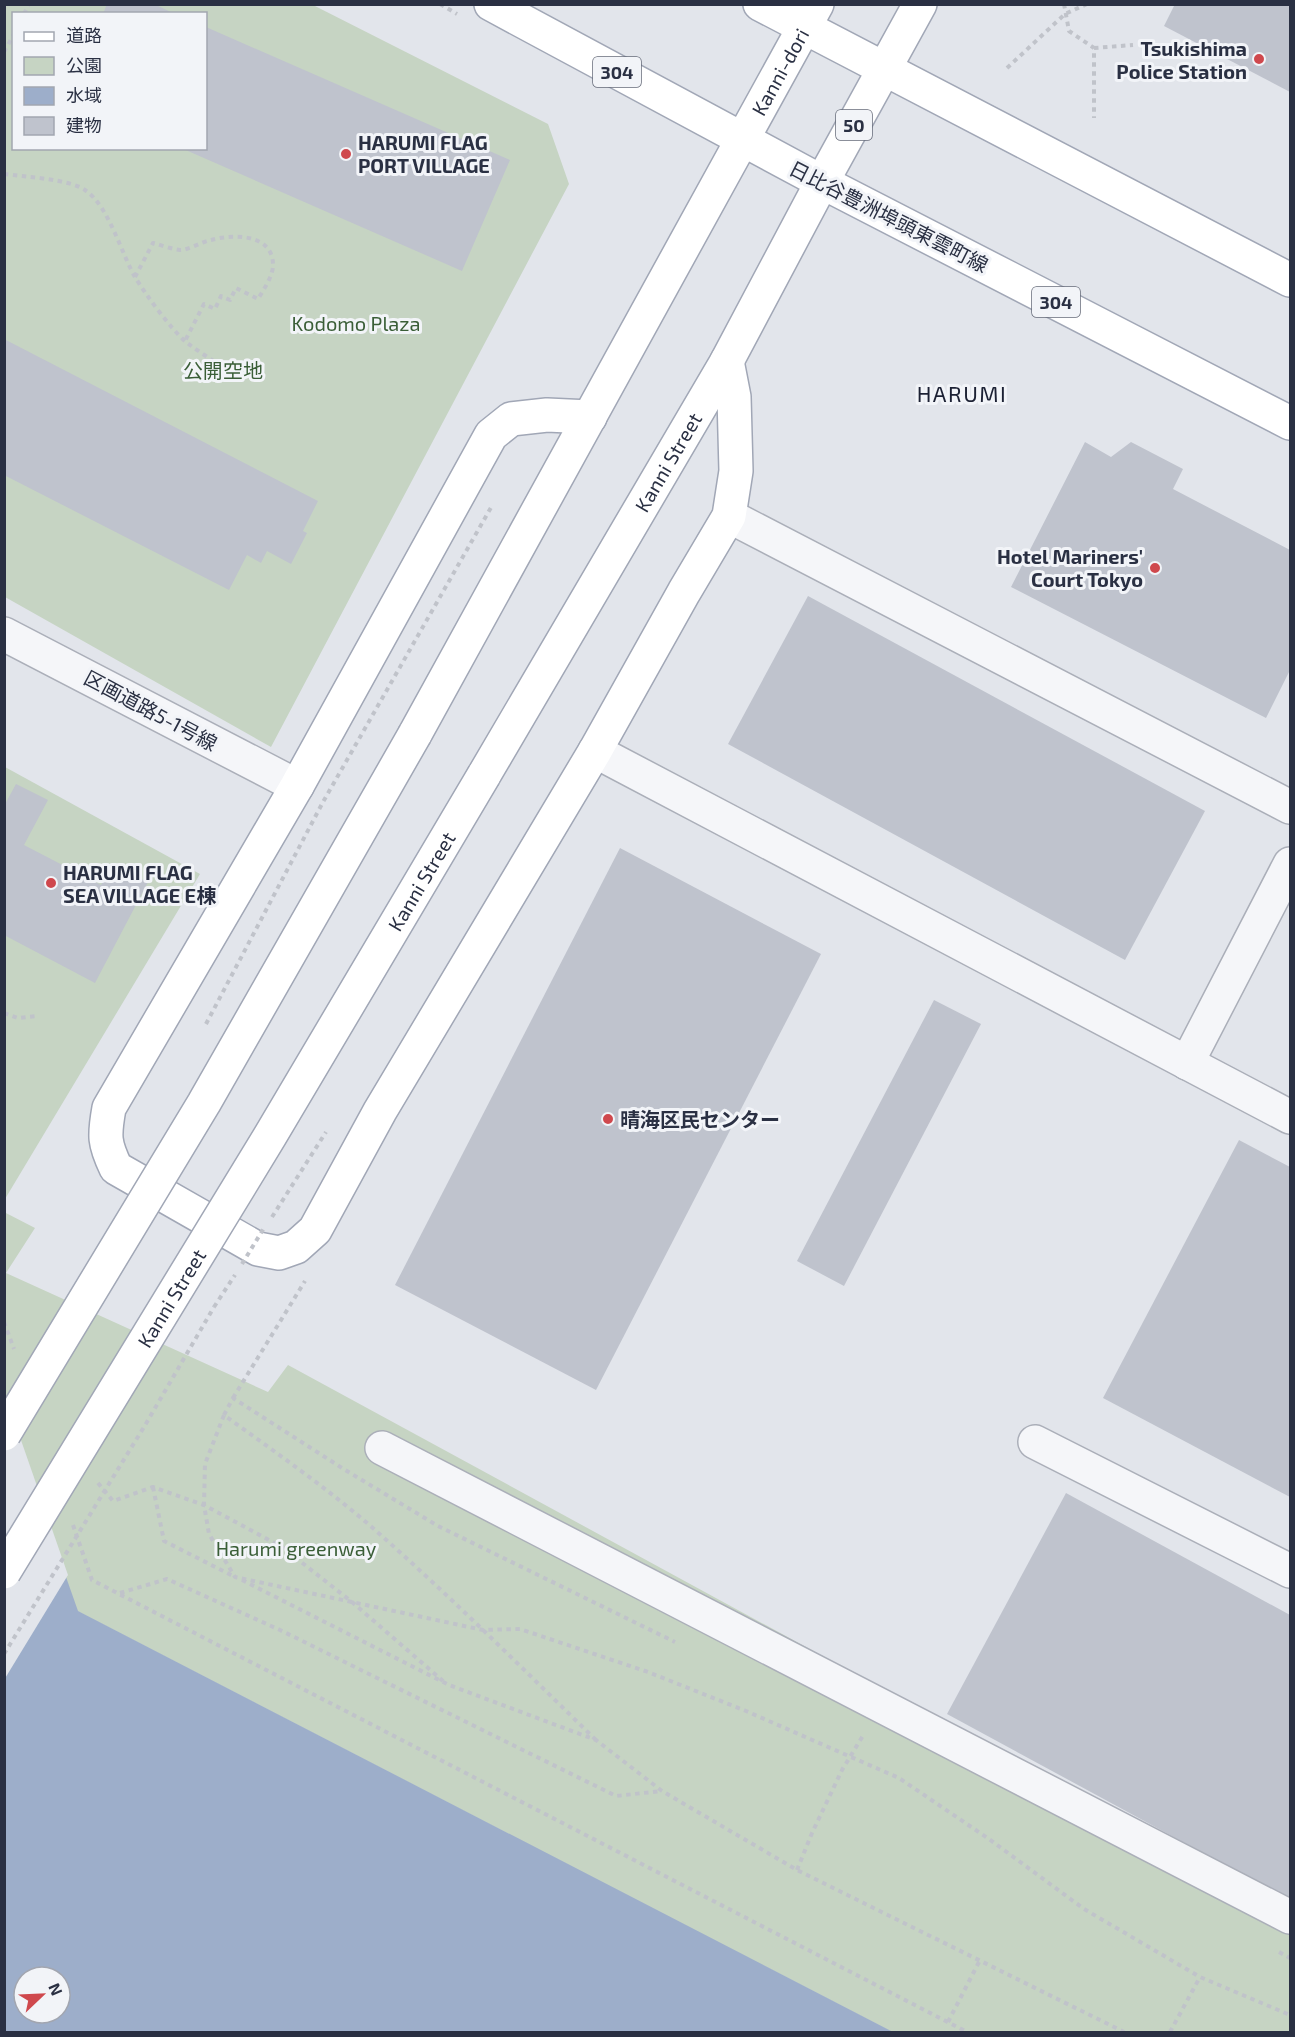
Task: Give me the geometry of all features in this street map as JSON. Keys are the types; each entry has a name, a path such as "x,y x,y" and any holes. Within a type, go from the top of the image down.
{"main road":[{"name":"日比谷豊洲埠頭東雲町線","path":"491,4 822,182 1290,423"},
{"path":"760,4 811,16 886,68 1290,280"},
{"name":"50","path":"822,182 920,4"},
{"name":"Kanni-dori","path":"743,140 811,16"},
{"path":"4,1434 204,1103 415,734 743,140"},
{"name":"Kanni Street","path":"4,1572 270,1136 484,775 727,361 822,182"},
{"path":"590,417 547,415 511,419 491,435 297,786 109,1108 105,1132 107,1148 116,1168 258,1249 279,1253 296,1247 315,1230 387,1101 595,751 729,516 736,471 734,397 727,361"}],"street":[{"path":"729,516 1290,807"},
{"name":"区画道路5-1号線","path":"4,634 297,786"},
{"path":"595,751 1290,1117"},
{"path":"1187,1064 1290,864"},
{"path":"1035,1442 1290,1571"},
{"path":"382,1448 1290,1917"}],"path":[{"path":"1064,4 1069,31 1094,48 1133,45"},
{"path":"1007,68 1065,14 1087,4"},
{"path":"4,52 12,38"},
{"path":"1094,48 1094,118"},
{"path":"4,174 63,182 85,190 99,204 135,277 157,308 185,340 228,370"},
{"path":"135,277 153,243 181,250 213,239 242,236 263,243 270,254 273,265 270,277 258,299 236,288 230,300 221,296 215,309 204,304 185,340"},
{"path":"200,1034 323,802 493,504"},
{"path":"4,1013 18,1018 38,1016"},
{"path":"4,1654 264,1228"},
{"path":"16,1356 22,1346"},
{"path":"1124,2032 797,1870 662,1791 596,1740 483,1630 373,1528 306,1474 225,1416 205,1464 204,1505 209,1534 235,1577 483,1630 520,1629 648,1672 746,1711 899,1778 989,1839 1084,1908 1200,1977 1290,2015"},
{"path":"153,1487 164,1541 449,1685 596,1740"},
{"path":"204,1505 282,1547 352,1602 449,1685"},
{"path":"73,1524 93,1580 967,2032"},
{"path":"120,1593 167,1579 280,1630 616,1796 662,1791"},
{"path":"797,1870 842,1770"},
{"path":"948,2022 980,1960"},
{"path":"1170,2032 1200,1977"}],"green space":[{"name":"公開空地","path":"5,5 313,5 548,124 569,184 271,747 5,597"},
{"path":"5,767 200,874 5,1199"},
{"name":"Harumi greenway","path":"4,1212 35,1228 6,1273 268,1392 288,1365 918,1708 1290,1915 1290,2032 892,2032 77,1611 5,1401"}],"water":[{"path":"4,1401 78,1611 893,2032 5,2032"}],"pier":[{"path":"4,1398 7,1400 68,1575 4,1680"}],"building":[{"path":"107,4 154,4 171,12 104,12"},
{"name":"Tsukishima Police Station","path":"1175,4 1290,4 1290,92 1164,26"},
{"name":"HARUMI FLAG PORT VILLAGE","path":"207,27 510,160 462,271 186,150 207,150"},
{"path":"4,339 318,501 303,531 307,533 291,564 267,551 261,563 247,555 229,590 4,475"},
{"name":"Hotel Mariners' Court Tokyo","path":"1085,442 1111,457 1131,442 1183,469 1173,489 1290,550 1290,670 1266,718 1011,587"},
{"path":"808,596 1205,811 1125,960 728,744"},
{"name":"HARUMI FLAG SEA VILLAGE E棟","path":"16,784 48,800 24,845 101,885 110,867 115,869 116,866 148,882 95,983 4,935 4,806"},
{"name":"晴海区民センター","path":"620,848 821,954 596,1390 395,1285"},
{"path":"934,1000 981,1024 844,1286 797,1261"},
{"path":"1239,1140 1290,1167 1290,1497 1103,1398"},
{"path":"1066,1493 1290,1615 1290,1900 947,1714"}],"place":[{"name":"Tsukishima Police Station","path":"1259,59"},
{"name":"HARUMI FLAG PORT VILLAGE","path":"346,154"},
{"name":"Hotel Mariners' Court Tokyo","path":"1155,568"},
{"name":"HARUMI FLAG SEA VILLAGE E棟","path":"51,883"},
{"name":"晴海区民センター","path":"608,1119"}],"district":[{"name":"HARUMI","path":"962,393"}],"park label":[{"name":"Kodomo Plaza","path":"356,323"}]}
